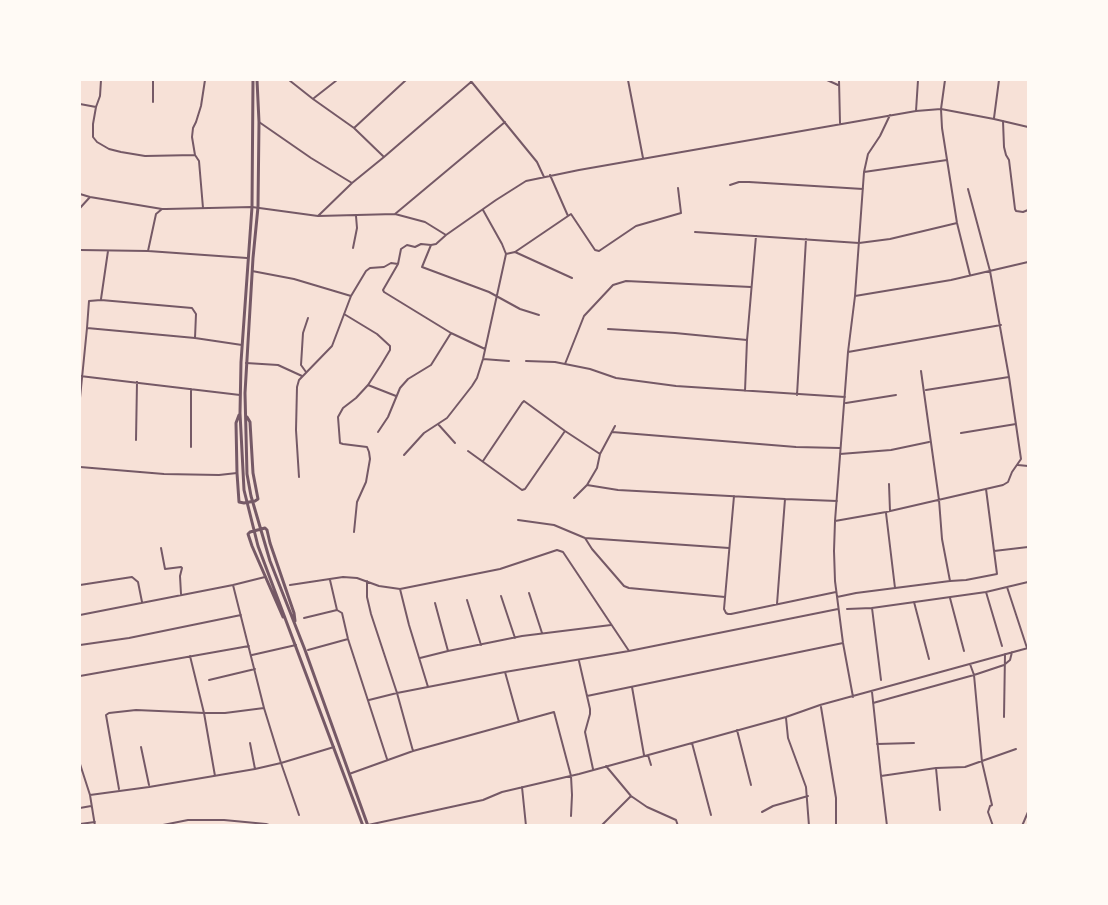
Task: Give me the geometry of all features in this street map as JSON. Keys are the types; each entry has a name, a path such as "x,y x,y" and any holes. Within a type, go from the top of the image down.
{"street":[{"path":"101,80 100,96 93,124 93,137 104,146 121,152 145,156 195,155"},
{"path":"153,80 153,102"},
{"path":"203,208 199,161 195,155 192,132 201,106 205,80"},
{"path":"255,80 259,122 258,207 245,393 247,468 251,496 270,561 368,825 483,800 502,792 693,743 820,705 1028,648 1006,587"},
{"path":"255,80 252,207 240,395 241,457 245,497 255,536 363,825"},
{"path":"289,80 354,128 384,158"},
{"path":"313,99 337,80"},
{"path":"354,128 406,80"},
{"path":"628,80 643,158"},
{"path":"772,80 781,80"},
{"path":"827,80 839,85"},
{"path":"839,80 840,123"},
{"path":"916,111 918,80"},
{"path":"945,80 941,109 947,159 957,223 970,275"},
{"path":"994,119 999,80"},
{"path":"318,216 352,183 384,158 470,81 537,162 544,177"},
{"path":"80,104 96,107"},
{"path":"485,349 451,333 383,290 398,264 401,249 404,246 436,244 526,181 643,158 916,111 941,109 1029,128"},
{"path":"853,697 836,592 835,521 865,162 890,115"},
{"path":"1003,121 1004,147 1009,160 1015,209 1023,212 1029,210"},
{"path":"259,122 352,183"},
{"path":"395,214 505,122"},
{"path":"864,172 947,159"},
{"path":"550,175 568,216"},
{"path":"730,184 749,182 863,189"},
{"path":"506,254 515,252 572,214 595,250 599,251 636,226 681,213 678,188"},
{"path":"835,521 1006,484 1021,459 1001,325 990,271 968,189"},
{"path":"80,194 162,209 258,207 318,216 395,214 425,222 446,235"},
{"path":"80,208 90,197"},
{"path":"148,251 156,214 162,209"},
{"path":"404,455 424,433 447,418 477,378 506,254 483,210"},
{"path":"352,248 357,228 356,216"},
{"path":"695,232 859,243 890,239 957,223"},
{"path":"745,391 756,236"},
{"path":"797,395 806,239"},
{"path":"431,245 422,267 489,292 520,309 539,315"},
{"path":"80,250 148,251 248,258"},
{"path":"101,300 108,251"},
{"path":"515,252 572,278"},
{"path":"855,296 1029,262"},
{"path":"299,477 296,430 297,387 302,376 332,346 351,296 366,271 391,263 398,264"},
{"path":"252,271 294,279 351,296"},
{"path":"565,364 584,316 613,285 626,281 751,288"},
{"path":"80,398 80,376 87,328 88,301 101,300 192,308 196,315 195,338"},
{"path":"344,314 377,334 390,346 390,350 368,385 343,408 338,417 341,444 367,447 370,459 366,482 357,502 354,532"},
{"path":"306,372 301,365 303,333 308,318"},
{"path":"848,352 1001,325"},
{"path":"87,328 195,338 242,345"},
{"path":"608,329 747,340"},
{"path":"378,432 388,417 400,388 408,379 431,365 451,333"},
{"path":"483,358 509,361"},
{"path":"526,361 555,362 590,369 616,378 676,386 845,397"},
{"path":"246,363 278,365 302,376"},
{"path":"921,371 939,500 942,539 950,581"},
{"path":"80,376 240,395"},
{"path":"925,390 1009,377"},
{"path":"136,440 137,382"},
{"path":"368,385 396,396"},
{"path":"191,389 191,447"},
{"path":"845,404 896,395"},
{"path":"483,461 524,401 600,454"},
{"path":"240,413 236,419 237,473 240,502 244,503 258,499 253,473 250,422 246,416"},
{"path":"438,424 455,443"},
{"path":"961,433 1016,424"},
{"path":"574,498 587,485 597,468 600,454 615,426"},
{"path":"468,451 522,490 525,489 565,431"},
{"path":"612,432 796,447 840,448"},
{"path":"840,454 891,450 930,442"},
{"path":"1018,465 1029,466"},
{"path":"80,467 164,474 237,473"},
{"path":"889,484 888,511 895,588"},
{"path":"587,485 618,490 837,501"},
{"path":"837,597 996,576 998,571 986,489"},
{"path":"734,496 724,609 726,613 836,592"},
{"path":"777,604 785,500"},
{"path":"518,520 554,525 585,538 729,548"},
{"path":"287,624 265,577 248,534 250,532 265,528 294,613 294,623"},
{"path":"585,538 592,549 628,588 725,597"},
{"path":"994,551 1029,547"},
{"path":"161,548 165,569 182,568 180,576 182,595"},
{"path":"290,585 343,577 357,578 400,590 500,569 557,550 563,552 629,651"},
{"path":"80,615 265,577"},
{"path":"80,585 135,578 142,602"},
{"path":"330,579 337,610 342,614 387,759"},
{"path":"367,581 367,597 371,614 413,751"},
{"path":"846,609 950,598 1029,582"},
{"path":"233,585 264,708 299,815"},
{"path":"400,590 428,687"},
{"path":"986,592 1002,646"},
{"path":"529,594 542,633"},
{"path":"501,596 514,638"},
{"path":"950,598 964,651"},
{"path":"467,600 481,645"},
{"path":"914,602 929,659"},
{"path":"435,603 448,651"},
{"path":"872,608 881,680"},
{"path":"369,700 505,672 725,633 838,609"},
{"path":"304,618 337,610"},
{"path":"80,645 129,638 241,615"},
{"path":"420,658 542,633 612,625"},
{"path":"308,650 348,639"},
{"path":"587,696 843,643"},
{"path":"251,655 296,645"},
{"path":"80,676 249,646"},
{"path":"873,704 1004,665 1011,660 1012,652"},
{"path":"1004,717 1005,654"},
{"path":"190,656 204,713 215,776"},
{"path":"579,660 590,714 585,732 593,769"},
{"path":"970,664 974,675 982,762 992,805 988,812 993,825"},
{"path":"209,680 255,669"},
{"path":"505,672 519,722"},
{"path":"632,687 646,755 651,765"},
{"path":"872,692 880,776 888,825"},
{"path":"820,705 836,798 836,825"},
{"path":"120,790 107,714 136,710 204,713 264,708"},
{"path":"349,774 413,751 554,712 571,776 571,816"},
{"path":"786,717 788,738 808,796 809,825"},
{"path":"737,730 751,785"},
{"path":"250,743 255,769"},
{"path":"693,743 711,815"},
{"path":"878,744 914,743"},
{"path":"141,747 149,786"},
{"path":"90,795 255,769 334,747"},
{"path":"880,776 936,768 965,767 1016,749"},
{"path":"80,764 82,778 90,795 95,824 80,824"},
{"path":"606,766 632,796 647,807 675,819 678,825"},
{"path":"936,768 940,810"},
{"path":"522,787 526,825"},
{"path":"601,825 632,796"},
{"path":"762,812 773,806 808,796"},
{"path":"80,808 92,806"},
{"path":"1022,825 1029,813"},
{"path":"158,825 188,820 224,820 272,825"}]}
